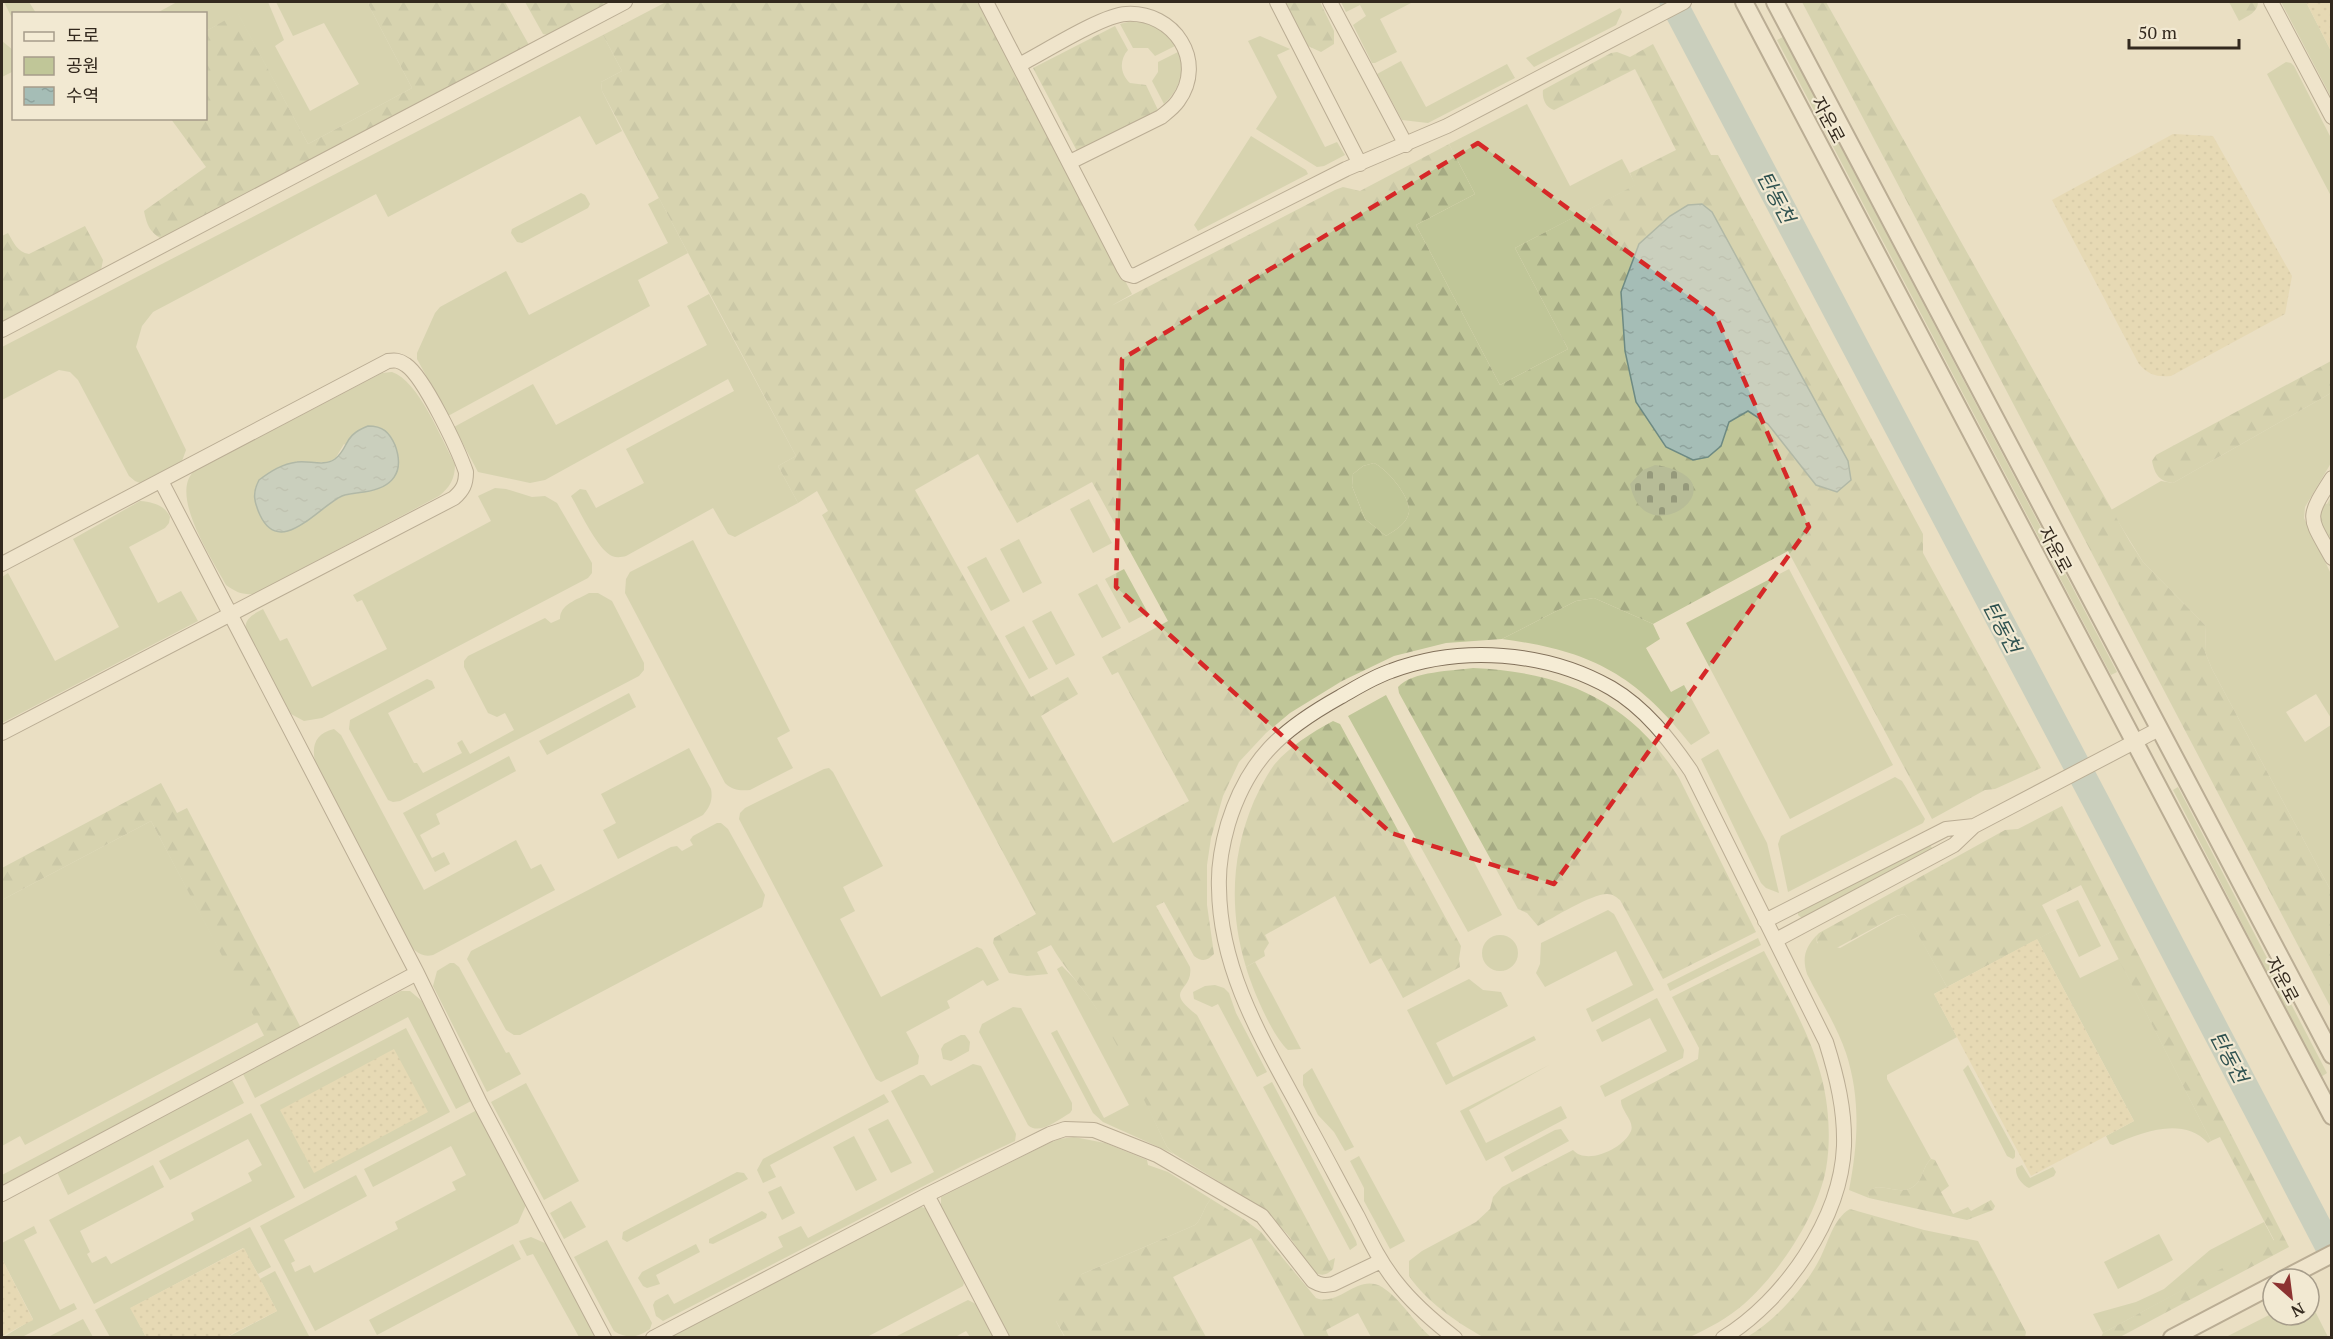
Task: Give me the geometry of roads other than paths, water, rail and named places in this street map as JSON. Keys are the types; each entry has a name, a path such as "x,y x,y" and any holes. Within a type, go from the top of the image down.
{"street":[{"path":"2,330 626,2"},
{"path":"986,2 1124,269 1127,274 1134,276 1360,164 1447,126 1684,2"},
{"path":"1277,2 1360,164"},
{"path":"1330,2 1406,145"},
{"name":"자운로","path":"1744,2 2331,1116"},
{"name":"자운로","path":"1775,2 2331,1055"},
{"path":"2271,2 2331,117"},
{"path":"1019,65 1101,21 1125,14 1148,16 1161,21 1178,35 1184,46 1189,66 1188,79 1178,101 1171,109 1161,117 1070,162"},
{"path":"2,564 388,361 397,360 414,372 462,462 466,481 462,491 454,498 2,733"},
{"path":"2331,478 2314,506 2312,515 2314,525 2331,558"},
{"path":"161,482 417,974 480,1103 604,1338"},
{"path":"1455,1338 1417,1306 1381,1261 1241,994 1224,940 1219,885 1221,856 1226,833 1245,781 1258,759 1278,739 1322,707 1392,670 1425,662 1467,656 1513,656 1549,663 1612,689 1642,711 1670,740 1691,771 1811,1010 1838,1079 1843,1114 1844,1148 1834,1198 1801,1263 1762,1309 1723,1338"},
{"path":"1776,940 1954,845 1974,826 2159,729"},
{"path":"1766,921 1946,829 1974,826"},
{"path":"2,1194 417,974"},
{"path":"653,1338 927,1195 1050,1134 1065,1129 1094,1130 1157,1155 1251,1209 1273,1228 1313,1281 1319,1285 1332,1284 1381,1261"},
{"path":"927,1195 1002,1338"},
{"path":"2307,1267 2331,1254"},
{"path":"2172,1338 2261,1291"}],"water":[{"path":"1702,204 1712,212 1848,461 1851,480 1837,492 1816,485 1768,424 1748,411 1729,422 1721,446 1708,457 1693,460 1666,447 1636,402 1625,351 1621,292 1639,244 1670,216 1688,205"},
{"path":"368,426 378,427 385,431 395,445 398,463 394,477 382,487 374,490 342,496 300,526 288,531 278,532 268,527 255,502 255,489 259,480 277,468 292,463 331,461 340,455 354,434"}],"waterway":[{"name":"탄동천","path":"1673,2 2332,1253"}]}
